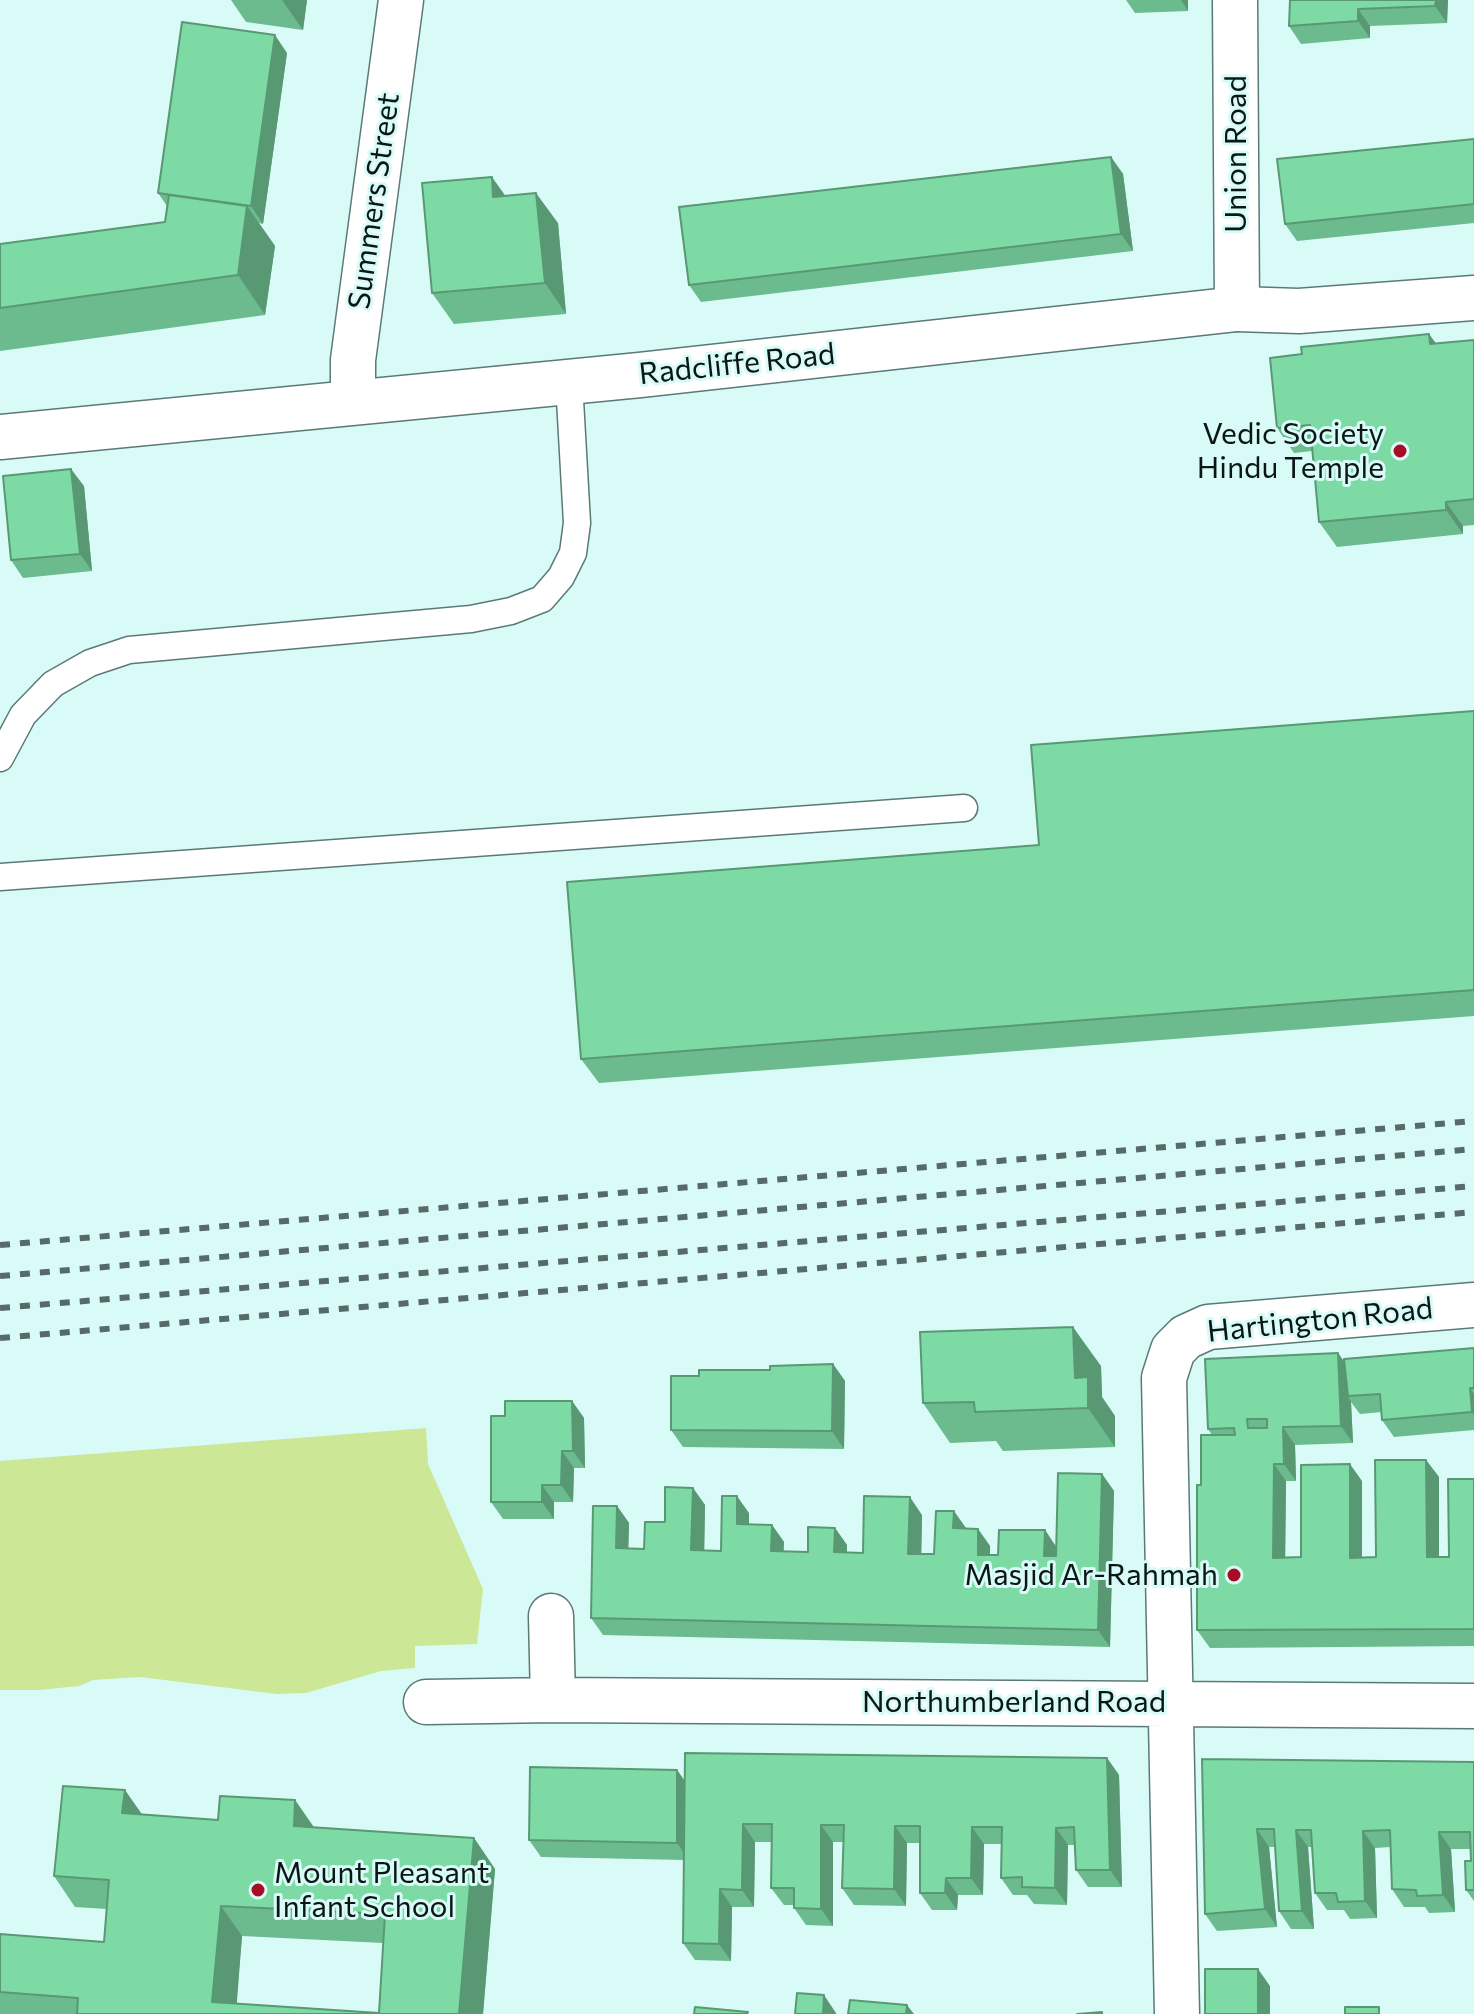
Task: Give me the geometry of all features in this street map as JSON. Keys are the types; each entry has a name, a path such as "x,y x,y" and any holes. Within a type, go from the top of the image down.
{"street":[{"name":"Summers Street","path":"353,402 353,360 401,0"},
{"name":"Union Road","path":"1235,0 1237,309"},
{"name":"Radcliffe Road","path":"0,437 569,382 1237,309 1299,311 1474,298"},
{"name":"Hartington Road","path":"1169,1703 1164,1378 1173,1350 1186,1337 1208,1327 1474,1305"},
{"path":"551,1616 553,1700"},
{"name":"Northumberland Road","path":"426,1702 553,1700 1474,1706"},
{"path":"1169,1703 1177,2014"}],"lane":[{"path":"0,758 23,715 53,684 90,663 129,650 471,619 511,611 542,599 561,577 573,553 577,523 569,382"},
{"path":"0,877 964,808"}],"green space":[{"path":"426,1428 428,1464 483,1589 477,1644 415,1646 415,1668 381,1671 306,1693 277,1694 140,1677 93,1680 79,1686 40,1690 0,1690 0,1461"}],"building":[{"path":"1290,0 1436,0 1435,6 1358,9 1358,21 1289,26"},
{"path":"182,22 275,35 251,206 158,193"},
{"path":"1474,139 1474,204 1285,224 1277,159"},
{"path":"1111,157 1121,234 689,285 679,207"},
{"path":"492,177 493,197 536,193 545,283 432,293 422,183"},
{"path":"169,195 247,206 238,275 0,308 0,244 165,222"},
{"name":"Vedic Society Hindu Temple","path":"1429,334 1430,344 1474,340 1474,499 1446,502 1446,510 1319,522 1310,425 1277,428 1270,358 1302,354 1301,347"},
{"path":"71,469 80,554 11,560 3,476"},
{"path":"1474,711 1474,990 581,1059 567,882 1039,845 1031,745"},
{"path":"1073,1327 1075,1378 1088,1377 1088,1408 975,1412 974,1402 923,1403 920,1332"},
{"path":"1474,1348 1474,1388 1470,1388 1472,1412 1382,1420 1380,1394 1348,1396 1344,1359"},
{"path":"1338,1353 1341,1426 1283,1427 1284,1464 1274,1464 1273,1558 1301,1557 1301,1465 1350,1464 1350,1558 1376,1557 1375,1460 1426,1460 1427,1557 1449,1557 1448,1479 1474,1479 1474,1629 1197,1630 1197,1485 1201,1485 1201,1435 1235,1435 1234,1428 1208,1429 1205,1359","holes":["1247,1419 1267,1419 1267,1428 1248,1428"]},
{"path":"833,1364 832,1431 671,1430 671,1376 699,1376 699,1370 770,1370 770,1366"},
{"path":"505,1401 572,1401 573,1451 562,1451 561,1485 542,1485 542,1502 491,1502 491,1416 505,1416"},
{"path":"1058,1473 1102,1474 1098,1630 591,1618 593,1506 617,1506 616,1548 644,1549 645,1522 665,1522 665,1487 693,1488 691,1550 721,1551 722,1496 737,1496 737,1524 772,1525 771,1551 808,1552 808,1527 835,1528 834,1552 863,1553 864,1496 910,1497 908,1554 934,1554 936,1511 954,1511 953,1528 978,1529 978,1555 998,1555 999,1530 1045,1530 1044,1556 1056,1556"},
{"path":"685,1753 1107,1758 1110,1870 1076,1870 1074,1827 1056,1828 1055,1888 1022,1887 1022,1877 1001,1878 1002,1827 972,1827 971,1878 946,1878 945,1893 920,1893 920,1826 895,1826 894,1889 842,1888 844,1825 821,1825 821,1909 794,1908 794,1888 771,1888 772,1824 743,1824 742,1890 720,1889 719,1944 683,1943"},
{"path":"1202,1759 1474,1762 1474,1890 1466,1890 1465,1861 1471,1861 1470,1832 1439,1832 1443,1895 1417,1896 1416,1890 1392,1889 1390,1830 1363,1831 1365,1901 1338,1902 1336,1893 1315,1893 1311,1830 1296,1830 1302,1911 1279,1911 1274,1829 1257,1829 1265,1909 1205,1914"},
{"path":"530,1767 677,1770 677,1843 529,1840"},
{"path":"63,1786 125,1790 122,1813 218,1820 220,1796 295,1800 294,1826 474,1838 459,2014 77,2014 78,1998 0,1992 0,1934 104,1942 109,1880 54,1876","holes":["221,1906 385,1914 379,2013 212,2002"]},
{"path":"1205,1969 1258,1969 1258,2014 1205,2014"},
{"path":"797,1993 824,1995 823,2014 795,2014"},
{"path":"850,2000 907,2005 906,2014 848,2014"},
{"path":"695,2007 748,2012 694,2014"},
{"path":"1345,2007 1379,2007 1379,2014 1345,2014"}],"railway":[{"path":"0,1245 1474,1121"},
{"path":"0,1276 1474,1149"},
{"path":"0,1308 1474,1186"},
{"path":"0,1338 1474,1212"}],"place":[{"name":"Vedic Society Hindu Temple","path":"1400,451"},
{"name":"Masjid Ar-Rahmah","path":"1234,1575"},
{"name":"Mount Pleasant Infant School","path":"258,1890"}]}
